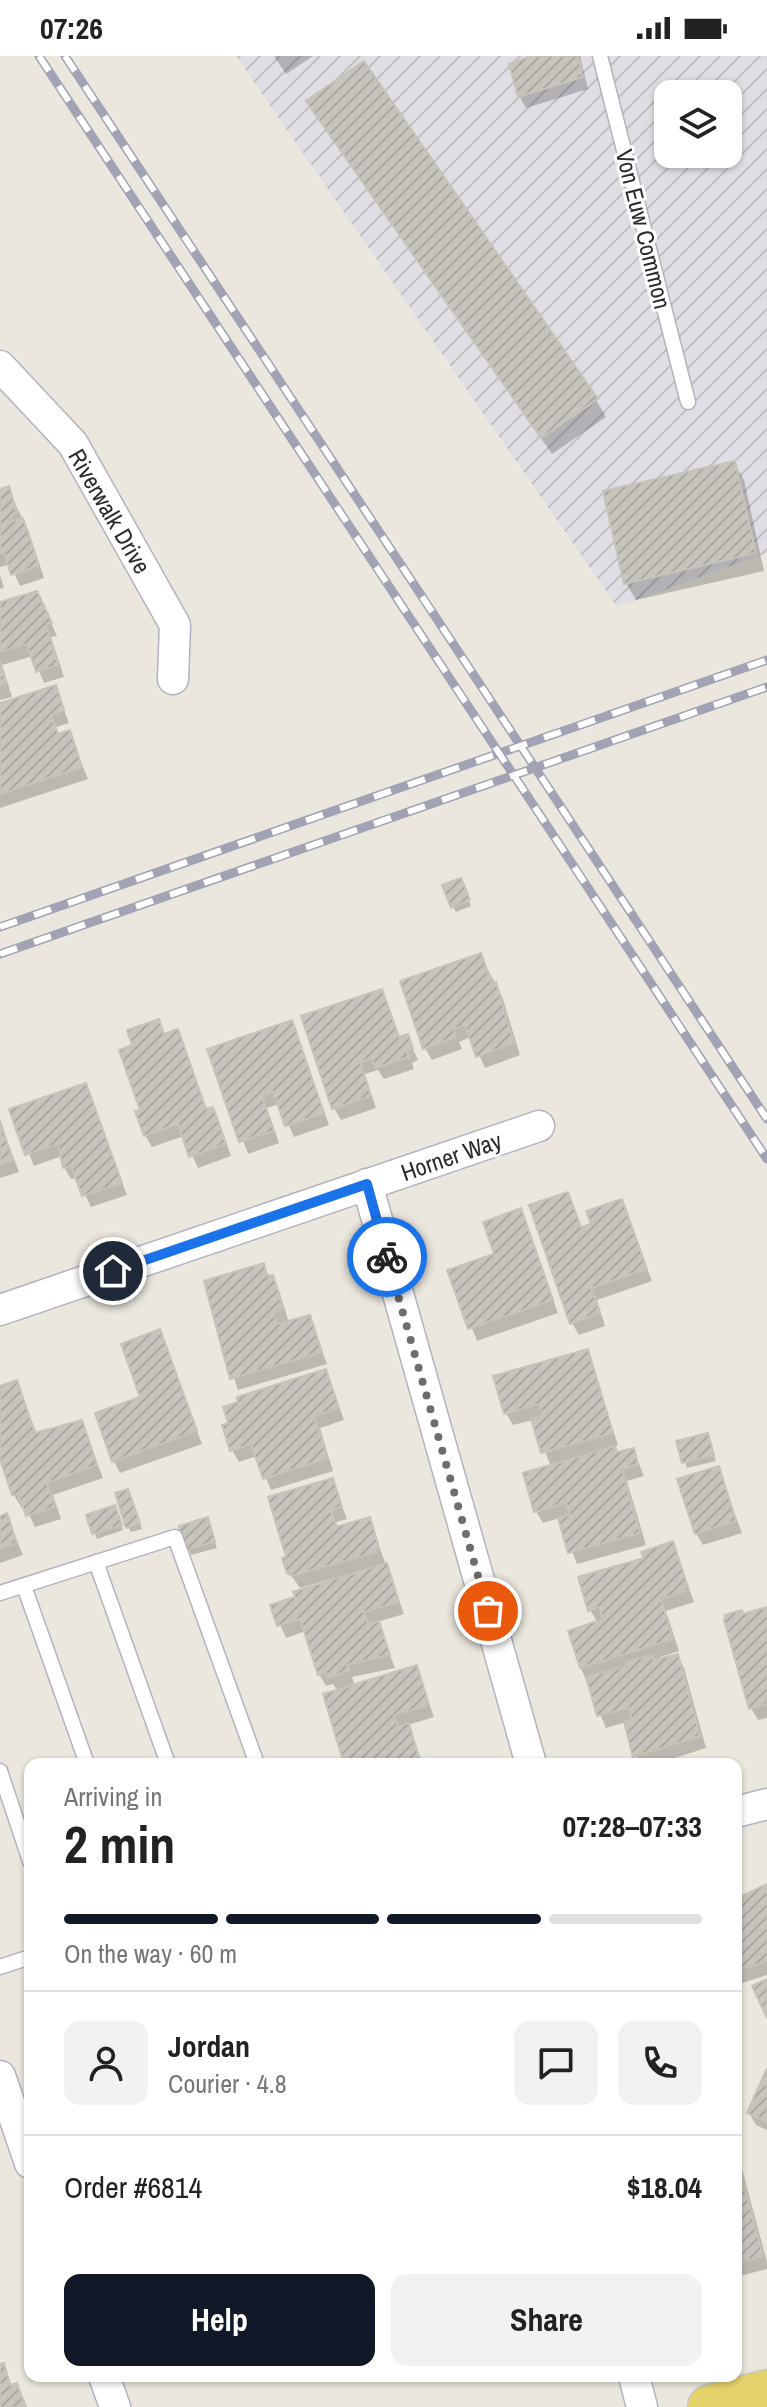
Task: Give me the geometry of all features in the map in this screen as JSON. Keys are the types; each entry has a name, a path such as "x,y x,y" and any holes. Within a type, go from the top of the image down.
{"main road":[{"path":"710,2407 767,2392"}],"street":[{"name":"Riverwalk Drive","path":"0,366 73,444 175,625 173,679"},
{"name":"Horner Way","path":"0,1310 539,1126"},
{"path":"367,1184 529,1758"},
{"path":"742,1810 767,1804"},
{"path":"0,2076 24,2146"},
{"path":"106,2382 115,2407"},
{"path":"636,2382 642,2407"}],"lane":[{"name":"Von Euw Common","path":"600,56 688,402"},
{"path":"0,1593 175,1537 255,1758"},
{"path":"96,1562 166,1758"},
{"path":"24,1586 85,1758"},
{"path":"0,1771 24,1843"},
{"path":"0,1967 24,1959"}],"shaded area":[{"path":"236,56 767,56 767,553 617,607"}],"building":[{"path":"531,56 578,56 583,77 518,97 509,64"},
{"path":"364,61 598,399 541,438 306,101"},
{"path":"735,461 756,553 624,584 603,491"},
{"path":"9,486 17,513 11,515 13,521 23,518 39,566 11,575 4,552 0,553 0,489"},
{"path":"37,591 52,623 46,625 58,665 36,672 27,644 0,652 0,602"},
{"path":"0,663 7,684 0,686"},
{"path":"56,685 64,710 51,715 58,734 70,730 82,767 0,794 0,703"},
{"path":"461,878 470,900 451,908 442,885"},
{"path":"481,953 492,984 496,982 514,1043 476,1057 465,1025 454,1029 456,1037 423,1049 400,981"},
{"path":"382,989 399,1037 408,1034 413,1048 407,1050 409,1057 375,1068 372,1058 360,1062 371,1096 332,1109 301,1016"},
{"path":"159,1019 164,1034 178,1029 206,1109 213,1107 226,1144 189,1157 178,1124 144,1136 135,1111 140,1110 119,1050 132,1045 127,1030"},
{"path":"292,1020 324,1113 285,1126 273,1092 262,1096 274,1131 239,1142 207,1049"},
{"path":"86,1083 122,1183 82,1196 71,1165 63,1168 58,1144 25,1155 9,1109"},
{"path":"0,1121 13,1160 0,1164"},
{"path":"568,1192 581,1227 591,1224 586,1211 622,1199 647,1269 591,1288 600,1313 570,1324 529,1205"},
{"path":"521,1208 553,1300 468,1329 447,1270 494,1254 483,1222"},
{"path":"264,1263 267,1276 273,1275 283,1309 273,1312 277,1324 310,1315 322,1352 230,1379 204,1281"},
{"path":"160,1329 197,1431 112,1462 95,1413 140,1397 121,1344"},
{"path":"588,1349 613,1433 541,1453 531,1419 543,1416 539,1404 504,1414 493,1376"},
{"path":"326,1369 339,1408 314,1416 328,1458 263,1479 251,1444 230,1451 222,1425 228,1423 223,1407 238,1402 237,1397"},
{"path":"17,1380 35,1433 82,1420 97,1465 47,1483 55,1507 26,1516 18,1494 12,1495 0,1459 0,1386"},
{"path":"708,1433 714,1455 682,1463 676,1441"},
{"path":"615,1446 617,1452 634,1448 638,1464 622,1469 640,1533 568,1553 558,1518 570,1515 566,1503 534,1512 523,1473"},
{"path":"719,1466 736,1521 695,1534 677,1479"},
{"path":"333,1478 342,1507 331,1510 336,1527 370,1517 380,1551 292,1576 287,1573 282,1558 286,1557 268,1497"},
{"path":"128,1489 140,1523 126,1528 115,1493"},
{"path":"115,1505 122,1525 92,1534 86,1515"},
{"path":"7,1513 17,1543 0,1549 0,1516"},
{"path":"208,1517 215,1542 185,1550 179,1526"},
{"path":"673,1541 689,1590 661,1599 673,1639 580,1668 568,1631 603,1619 599,1607 588,1611 578,1577 644,1558 641,1552"},
{"path":"387,1563 399,1602 364,1612 368,1624 379,1621 390,1655 347,1665 349,1671 327,1678 326,1672 318,1675 300,1619 277,1626 270,1605 295,1597 293,1592"},
{"path":"767,1607 767,1704 749,1709 724,1620 725,1615"},
{"path":"678,1654 700,1736 633,1757 624,1722 632,1720 629,1708 597,1716 586,1677 627,1666 626,1662 652,1655 654,1660"},
{"path":"417,1665 429,1705 394,1715 398,1727 409,1723 419,1758 342,1758 323,1694"},
{"path":"767,1884 767,1961 742,1969 742,1896"},
{"path":"767,1979 767,2018 752,1986"},
{"path":"767,2068 767,2122 747,2113"},
{"path":"742,2177 763,2256 742,2261"},
{"path":"4,2363 10,2385 17,2383 25,2407 0,2407 0,2364"}],"railway":[{"path":"39,56 767,1159"},
{"path":"65,56 767,1119"},
{"path":"0,927 767,660"},
{"path":"0,954 767,687"}],"way so far":[{"path":"387,1257 488,1611"}],"route":[{"path":"113,1271 367,1184 387,1257"}]}
